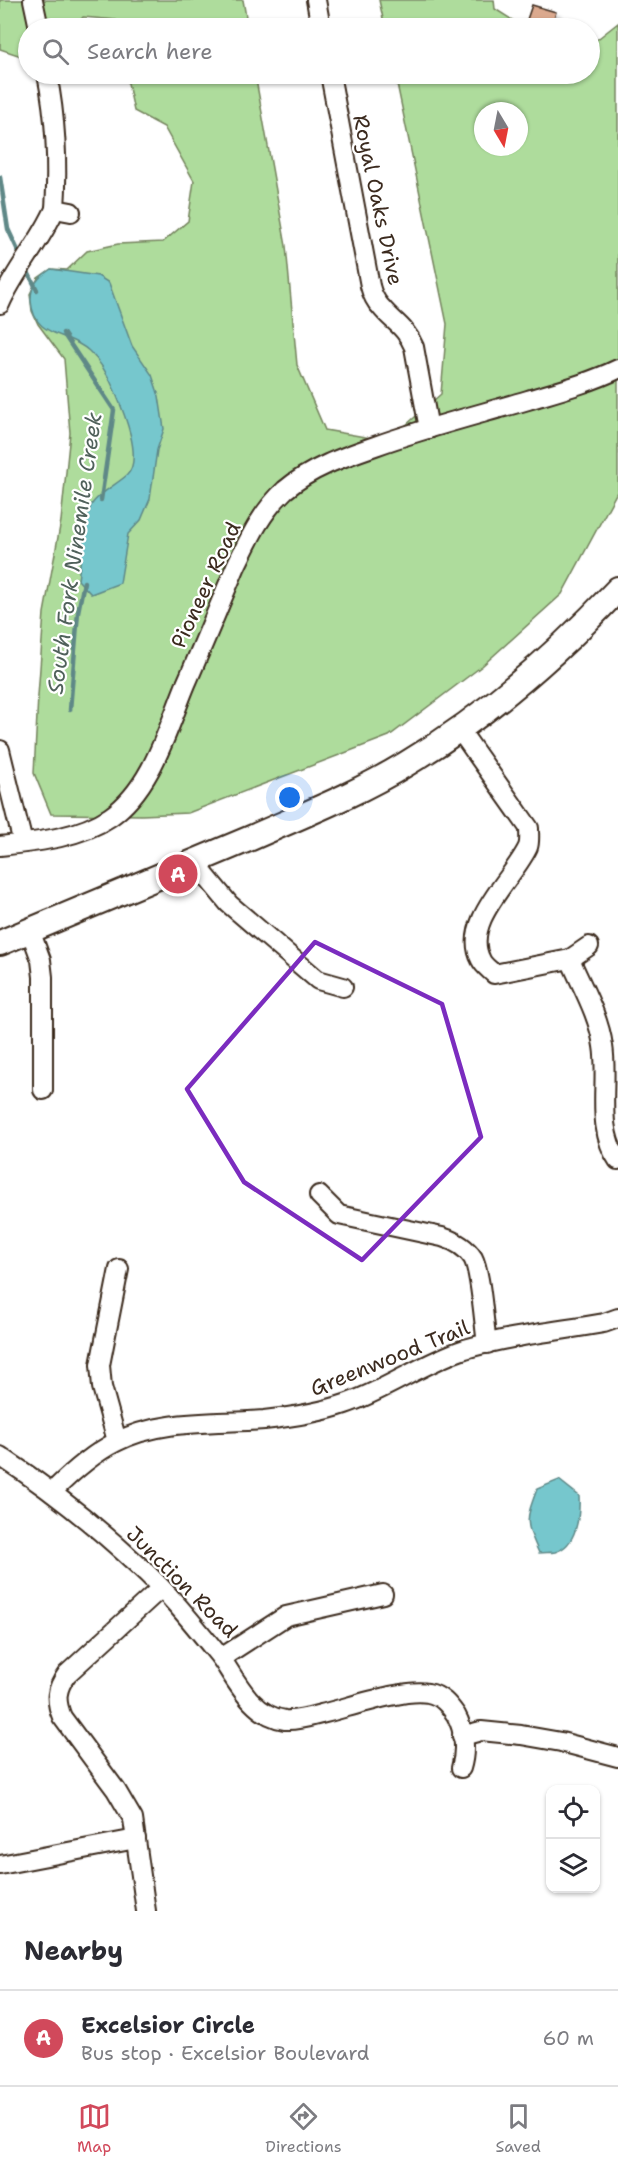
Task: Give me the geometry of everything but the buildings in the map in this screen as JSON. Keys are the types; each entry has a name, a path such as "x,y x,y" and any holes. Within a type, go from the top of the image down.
{"main road":[{"path":"0,943 338,800 377,781 425,753 501,699 540,666 618,589"}],"street":[{"path":"33,0 37,18"},
{"path":"316,0 319,18"},
{"path":"0,304 9,284 46,230 63,211 57,173 55,122 49,84"},
{"name":"Royal Oaks Drive","path":"332,84 369,286 381,308 401,324 409,335 414,347 429,429"},
{"name":"Pioneer Road","path":"0,846 83,830 109,818 130,799 152,767 246,545 268,509 285,491 325,465 347,455 572,387 618,369"},
{"path":"459,729 529,828 529,845 485,911 479,928 477,947 481,961 494,974 570,959 589,946"},
{"path":"0,750 23,843"},
{"path":"198,860 205,875 229,904 318,980 343,987"},
{"path":"30,930 43,977 43,1090"},
{"path":"570,959 599,1029 603,1045 606,1122 618,1160"},
{"path":"319,1195 339,1215 442,1237 455,1241 465,1249 473,1259 477,1272 487,1344"},
{"path":"117,1441 102,1387 100,1365 119,1269"},
{"name":"Greenwood Trail","path":"52,1492 76,1468 117,1441 157,1428 265,1420 316,1412 346,1404 438,1359 487,1344 604,1323 618,1318"},
{"name":"Junction Road","path":"0,1456 52,1492 139,1565 221,1659 285,1616 383,1594"},
{"path":"146,1911 132,1819 126,1805 62,1717 57,1707 57,1694 67,1674 161,1588"},
{"path":"221,1659 252,1704 268,1715 285,1720 306,1718 410,1691 437,1696 451,1707 459,1722 465,1753 461,1768"},
{"path":"462,1736 481,1731 521,1735 561,1742 618,1757"},
{"path":"0,1865 136,1839"}],"highlighted area":[{"path":"315,942 442,1004 481,1137 362,1260 244,1182 187,1089"}],"green space":[{"path":"0,0 243,0 246,18 18,18 18,55 0,49"},
{"path":"379,0 494,0 495,9 509,18 383,18"},
{"path":"618,23 618,490 562,594 482,666 389,736 188,813 51,814 34,773 44,613 61,521 70,433 64,359 38,324 32,311 30,294 38,278 51,269 67,270 87,251 118,244 163,242 188,221 194,181 164,127 134,111 128,84 257,84 286,246 297,365 325,430 388,441 441,394 447,324 397,84 600,84 600,37"}],"water":[{"path":"51,269 98,276 109,283 132,346 152,375 159,396 164,429 157,450 150,499 141,520 128,534 120,583 91,594 78,580 89,509 99,496 127,475 132,467 132,445 122,408 100,364 81,345 45,328 33,313 31,295 34,286 39,278"},
{"path":"559,1480 579,1496 576,1529 573,1537 562,1549 539,1553 529,1527 530,1508 537,1489"}],"waterway":[{"name":"South Fork Ninemile Creek","path":"0,177 8,229 21,257"},
{"name":"South Fork Ninemile Creek","path":"26,268 37,290"},
{"name":"South Fork Ninemile Creek","path":"63,333 114,410 101,500"},
{"name":"South Fork Ninemile Creek","path":"70,710 78,612 84,582"}],"place":[{"name":"Excelsior Circle","path":"178,874"}]}
